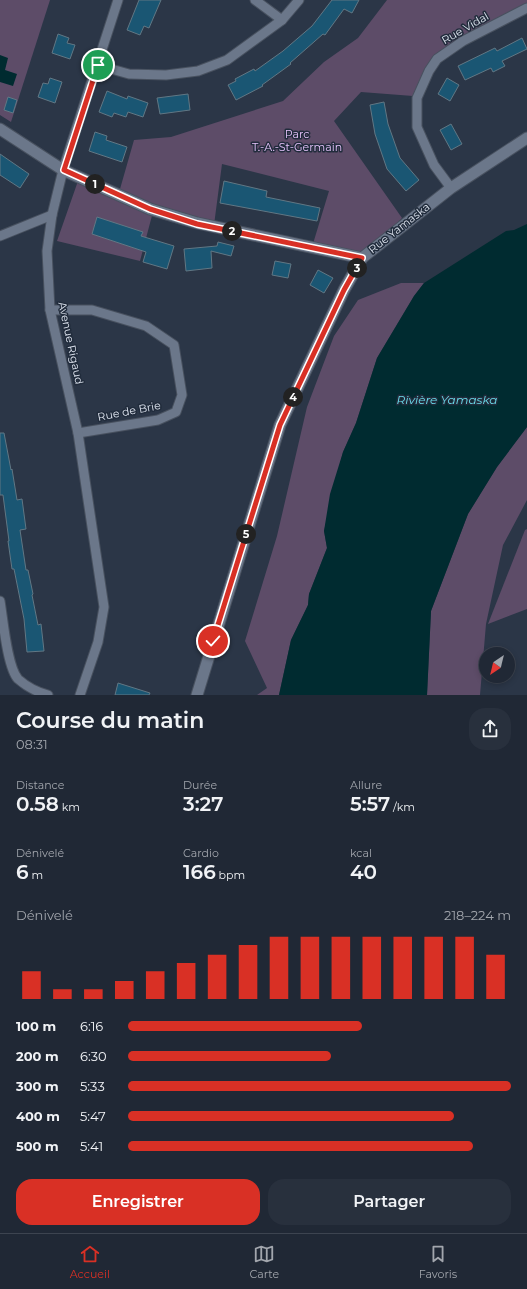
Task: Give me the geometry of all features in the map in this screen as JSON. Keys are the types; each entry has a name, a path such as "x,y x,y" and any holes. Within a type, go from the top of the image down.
{"street":[{"name":"Avenue Rigaud","path":"80,695 98,642 104,607 78,433 50,310 47,251 52,215 64,170 118,0"},
{"path":"255,0 282,20"},
{"path":"98,65 129,74 166,75 198,71 227,60 282,20 299,0"},
{"name":"Rue Vidal","path":"451,188 434,165 417,127 417,98 429,71 437,59 463,41 527,8"},
{"path":"0,129 64,170 150,209 197,224 362,258"},
{"name":"Rue Yamaska","path":"197,695 280,425 344,290 362,258 451,188 527,138"},
{"path":"0,236 52,215"},
{"name":"Rue de Brie","path":"50,310 92,310 146,326 174,345 182,394 176,412 158,420 78,433"},
{"path":"0,601 9,657 17,678 35,691 48,695"}],"green space":[{"path":"0,0 50,0 11,122 0,115"},
{"name":"Parc T.-A.-St-Germain","path":"387,0 527,0 527,6 445,48 413,96 361,92 334,121 402,218 362,258 312,247 329,191 222,164 214,225 154,208 140,261 57,241 78,181 118,196 134,140 171,137 283,101 324,62 358,38"},
{"path":"401,283 424,283 414,296 377,358 356,423 343,452 324,531 327,548 309,594 308,605 291,640 279,695 257,695 267,688 245,641 277,536 307,407 334,336 358,300"},
{"path":"527,427 527,500 503,545 486,624 484,647 479,647 479,683 481,683 480,695 427,695 431,611 468,514 497,467"},
{"path":"527,529 527,609 488,624 525,530"}],"water":[{"path":"0,55 8,58 5,70 17,74 13,86 0,82"},
{"name":"Rivière Yamaska","path":"527,224 527,427 497,467 468,514 431,611 427,695 279,695 291,640 308,605 309,594 327,548 324,531 330,494 343,452 356,423 377,358 414,296 424,283 506,231 514,230"}],"building":[{"path":"139,0 161,0 149,28 144,26 140,35 127,30"},
{"path":"332,0 359,0 352,13 344,9 325,35 323,34 290,63 291,64 262,85 263,86 236,100 228,85 236,81 235,79 254,69 255,71 283,51 312,26"},
{"path":"58,34 69,38 67,43 75,45 70,59 52,53"},
{"path":"522,38 527,49 502,61 505,66 493,72 491,68 465,80 458,66 495,48 497,51"},
{"path":"50,78 62,82 55,103 38,97 43,83 48,84"},
{"path":"447,78 459,85 450,101 438,94"},
{"path":"107,91 127,99 128,96 148,103 143,117 128,112 126,117 114,113 112,117 99,112"},
{"path":"188,94 190,110 160,114 157,98"},
{"path":"8,97 17,100 13,113 4,110"},
{"path":"384,102 388,124 400,158 419,180 406,191 387,169 375,134 370,105"},
{"path":"451,124 462,144 451,150 440,130"},
{"path":"95,132 107,136 106,140 127,147 122,162 89,151"},
{"path":"0,154 29,174 20,188 0,175"},
{"path":"224,181 267,191 266,197 320,208 317,221 220,203"},
{"path":"97,217 143,232 141,236 174,246 167,269 143,262 146,252 92,234"},
{"path":"218,242 234,246 231,256 211,251 212,268 186,271 184,249 217,246"},
{"path":"275,261 291,264 288,278 272,275"},
{"path":"318,270 333,278 324,293 310,285"},
{"path":"0,433 4,433 17,500 22,499 26,529 20,530 26,570 28,570 38,625 41,624 44,651 27,652 24,619 14,569 12,569 3,495 0,495"},
{"path":"118,683 150,693 149,695 115,695"}],"route":[{"path":"98,65 64,170 150,209 197,224 362,258 344,290 280,425 213,641"}]}
